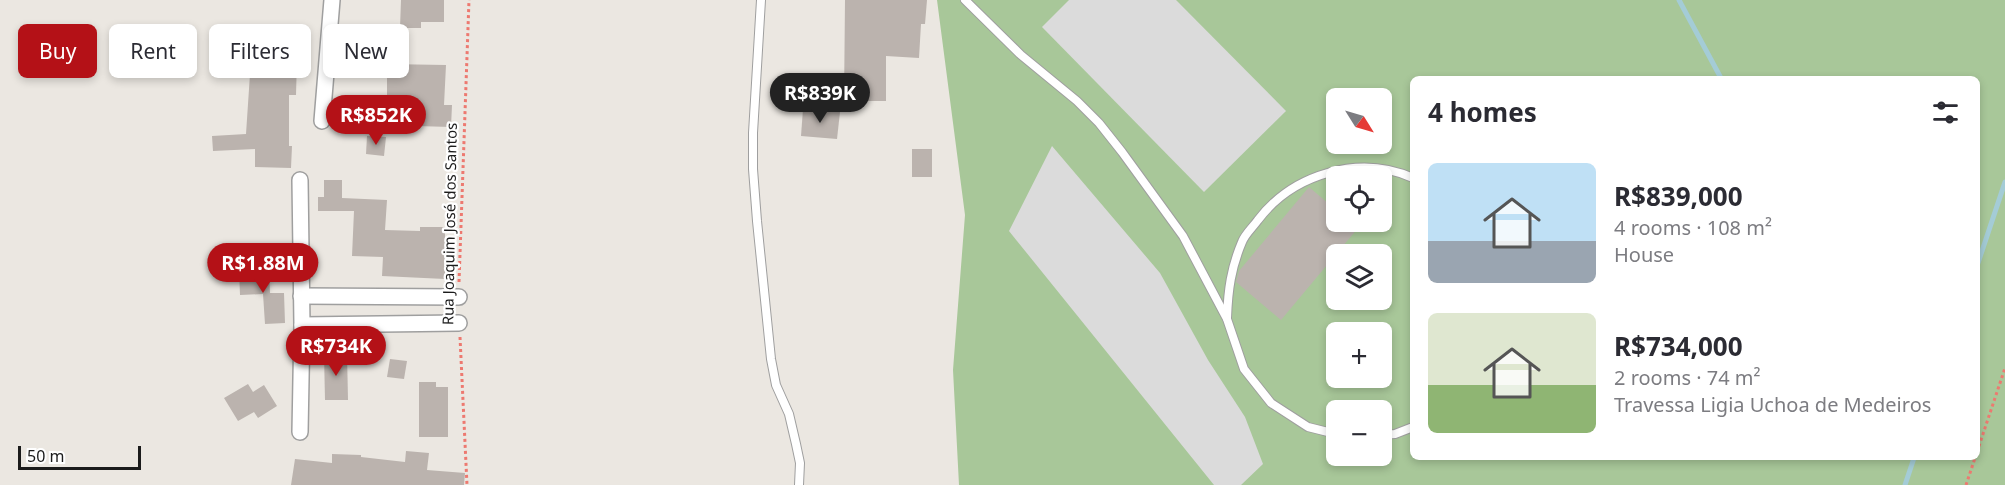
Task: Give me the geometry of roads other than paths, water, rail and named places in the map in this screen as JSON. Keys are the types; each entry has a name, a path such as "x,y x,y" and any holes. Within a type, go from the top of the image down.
{"street":[{"path":"322,121 332,0"},
{"path":"300,180 302,325 300,432"},
{"path":"301,296 459,297"},
{"path":"302,325 459,323"}],"lane":[{"path":"761,0 753,133 757,221 771,359 776,385 789,414 796,444 800,463 799,485"},
{"path":"965,0 1021,55 1077,101 1099,123 1183,236 1227,319 1244,369 1271,403 1308,427 1326,432"},
{"path":"1227,319 1229,283 1243,240 1270,204 1308,179 1351,167 1396,170 1410,177"},
{"path":"1392,434 1410,427"}],"waterway":[{"path":"1679,0 1720,76"},
{"path":"1980,257 2005,182"},
{"path":"1905,485 1913,460"}]}
